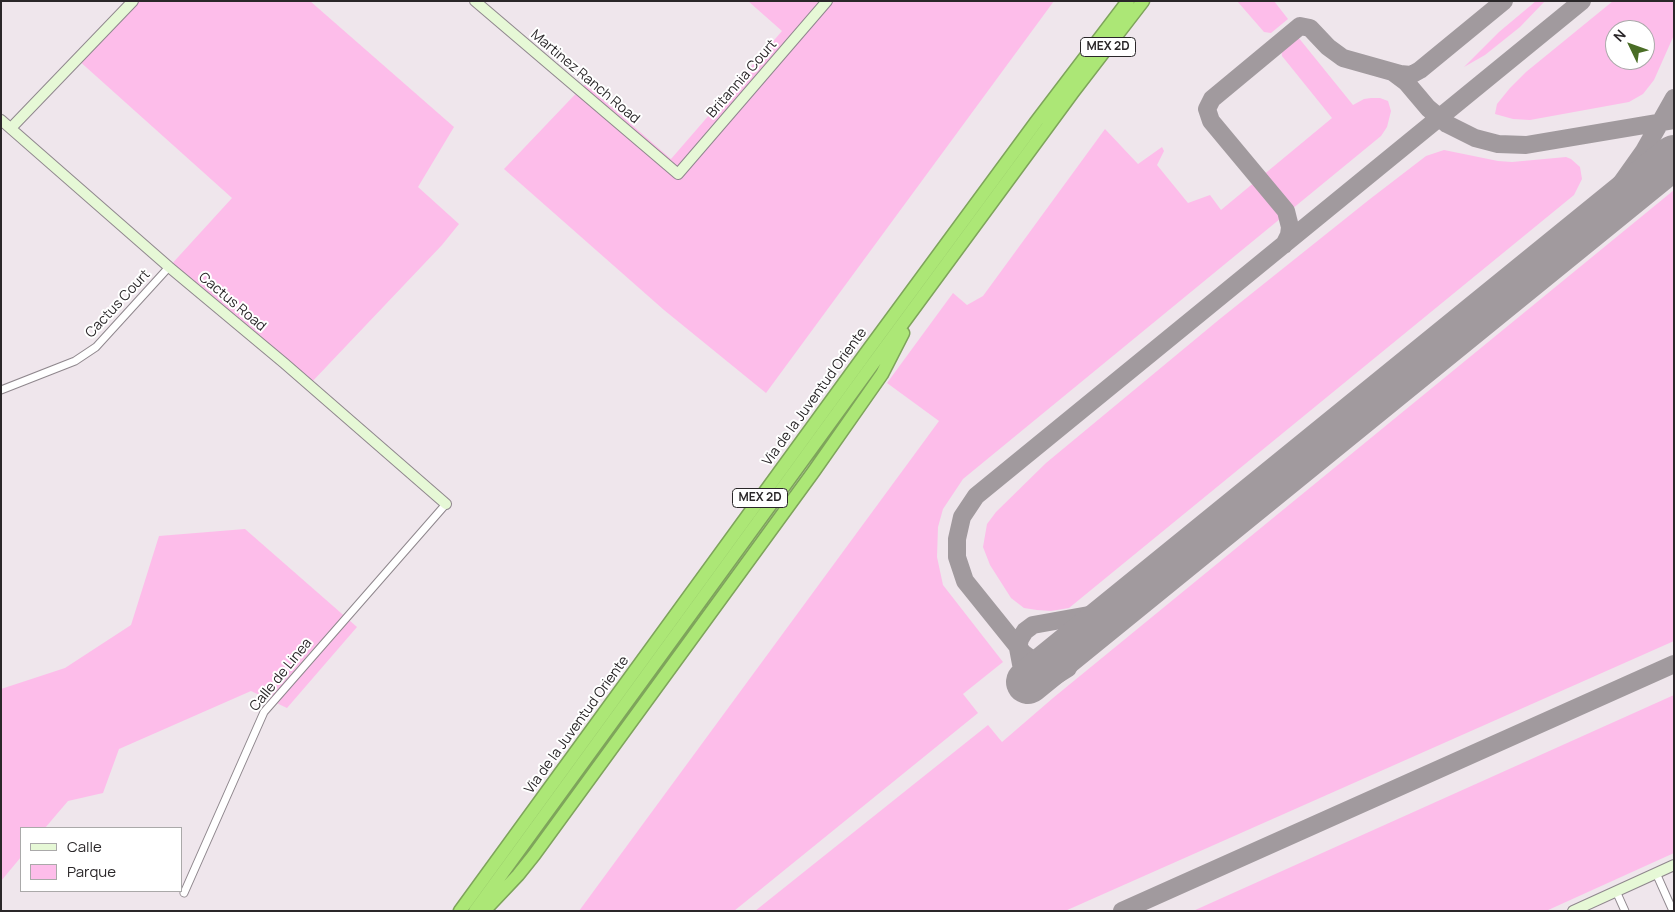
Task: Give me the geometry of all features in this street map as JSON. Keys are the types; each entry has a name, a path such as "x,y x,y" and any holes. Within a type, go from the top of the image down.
{"highway":[{"name":"Via de la Juventud Oriente","path":"475,911 916,306 1068,90 1128,1"},
{"name":"Via de la Juventud Oriente","path":"460,911 884,329 1068,90 1143,1"},
{"path":"484,911 534,855 814,471 882,374 916,306"}],"street":[{"path":"11,128 133,1"},
{"name":"Martinez Ranch Road","path":"475,1 678,174"},
{"name":"Britannia Court","path":"678,174 827,1"},
{"name":"Cactus Road","path":"1,120 169,267 284,363 446,504"},
{"name":"Cactus Court","path":"1,390 75,361 96,347 169,267"},
{"name":"Calle de Linea","path":"184,893 264,712 446,504"},
{"path":"1576,910 1674,865"},
{"path":"1656,873 1673,911"},
{"path":"1616,891 1625,911"}],"green space":[{"path":"133,1 310,1 454,127 418,187 459,224 442,245 309,385 169,267 232,198 77,59"},
{"path":"748,1 1054,1 766,393 664,310 504,169 585,84 671,159 782,31"},
{"path":"1237,1 1274,1 1288,19 1271,33 1264,32"},
{"path":"1536,1 1545,1 1520,27 1485,55 1464,67 1499,32"},
{"path":"1613,1 1674,1 1674,35 1654,80 1643,94 1629,102 1530,120 1513,119 1495,114 1497,104 1526,72"},
{"path":"1295,36 1298,37 1353,105 1364,99 1371,98 1380,98 1388,101 1391,111 1387,127 1381,136 963,479 943,509 938,527 937,557 943,585 1003,662 963,694 978,713 734,911 579,911 939,421 887,383 953,293 967,305 983,296 1105,129 1138,164 1162,147 1164,151 1157,165 1188,203 1210,195 1221,210 1332,118 1282,56 1281,47"},
{"path":"1444,150 1512,162 1566,157 1580,167 1582,179 1574,195 1069,608 1051,611 1024,608 1011,598 990,565 983,547 987,524 996,512 1046,463 1221,318 1426,156"},
{"path":"1674,190 1674,641 1065,911 755,911 988,725 1002,742 1053,698"},
{"path":"245,529 357,627 287,708 251,691 119,749 103,793 68,801 46,827 20,827 20,858 1,881 1,689 65,668 131,625 159,536"},
{"path":"1674,695 1674,853 1546,911 1193,911"}],"taxiway":[{"path":"1284,245 1289,235 1290,227 1286,211 1211,121 1207,109 1212,99 1300,26 1310,28 1328,47 1343,58 1400,74 1411,75 1420,70 1504,1"},
{"path":"1060,656 1041,660 1031,659 1023,653 965,581 957,557 957,539 962,517 976,496 1582,1"},
{"path":"1394,73 1406,82 1428,108 1447,124 1475,138 1498,144 1526,145 1674,120"},
{"path":"1558,251 1598,211 1622,182 1644,151 1674,98"},
{"path":"1659,169 1674,161"},
{"path":"1086,635 1076,645 1068,668 1052,678 1035,676 1021,664 1018,648 1020,639 1025,631 1033,625 1111,611 1126,603"},
{"path":"1122,911 1674,664"}],"runway":[{"path":"1028,682 1674,157"}]}
